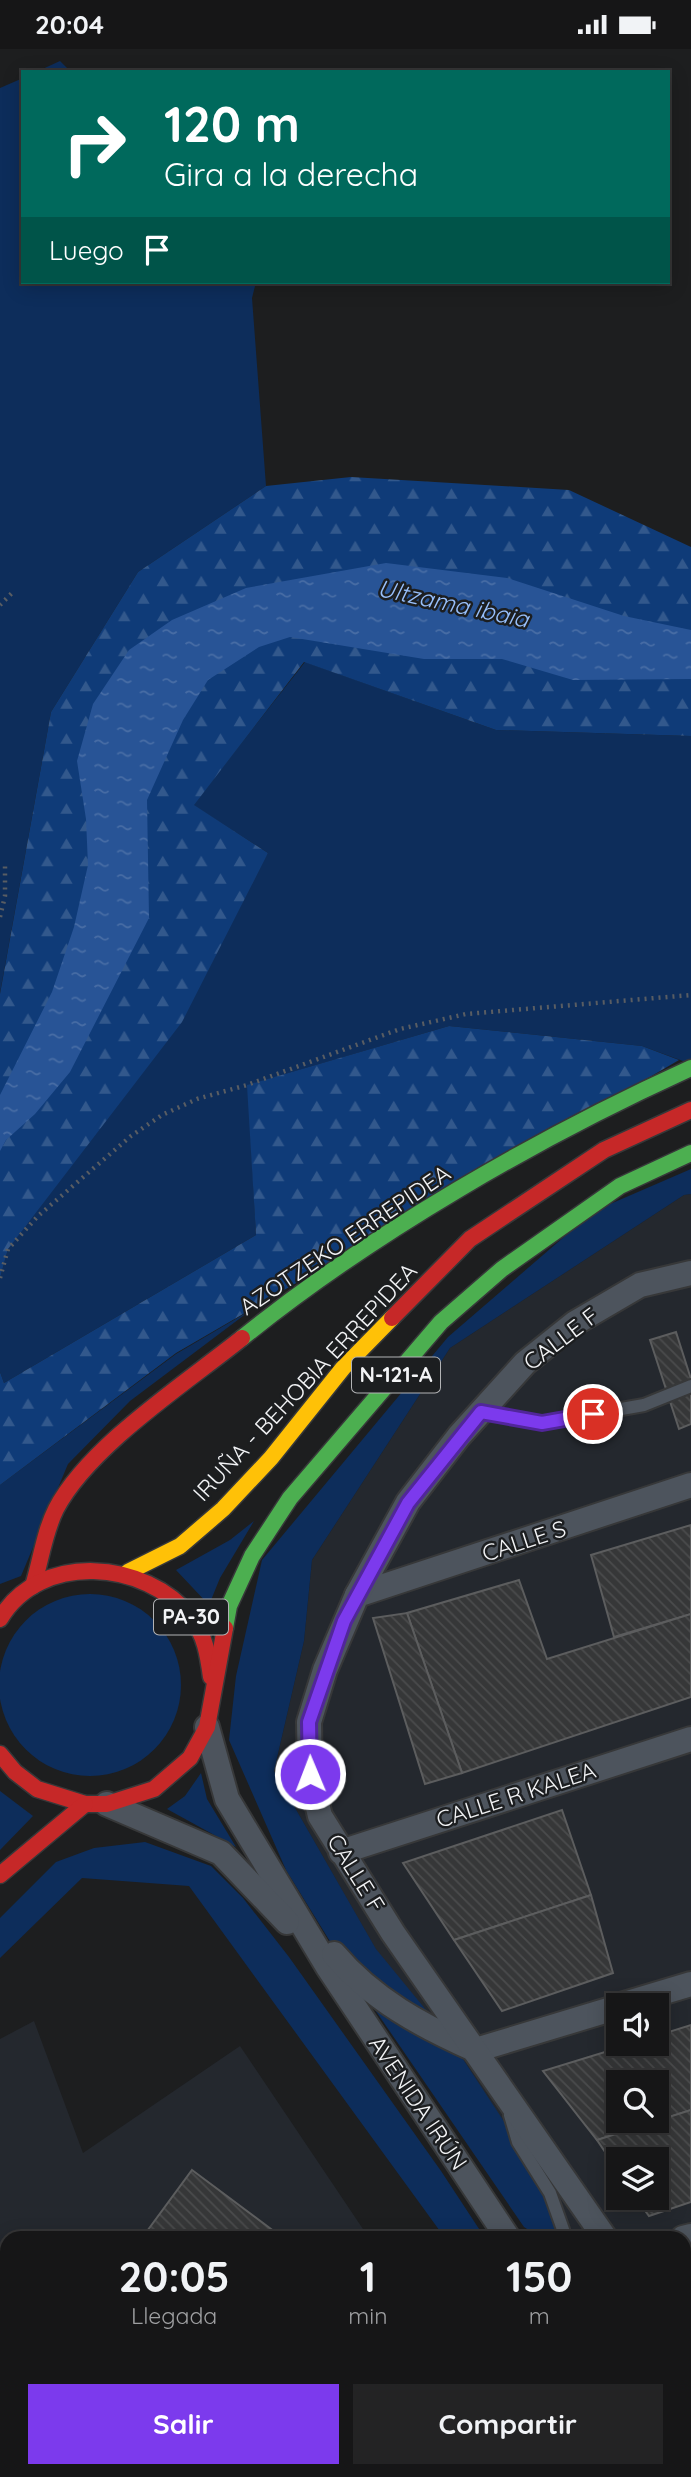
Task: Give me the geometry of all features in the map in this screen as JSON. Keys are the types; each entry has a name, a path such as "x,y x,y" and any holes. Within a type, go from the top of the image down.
{"main road":[{"name":"AZOTZEKO ERREPIDEA","path":"33,1586 49,1524 61,1500 85,1467 109,1444 280,1307 421,1213 616,1102 691,1068"},
{"name":"IRUÑA - BEHOBIA ERREPIDEA","path":"128,1572 180,1546 223,1509 271,1458 343,1368 470,1239 604,1150 691,1110"},
{"name":"N-121-A","path":"214,1690 229,1606 252,1556 290,1497 441,1322 502,1269 620,1186 691,1153"},
{"path":"60,1542 61,1500"},
{"name":"PA-30","path":"0,1875 96,1804 154,1789 190,1758 207,1727 214,1690 205,1641 191,1616 172,1596 128,1572 79,1564 33,1586 1,1616"},
{"path":"0,1754 15,1772 37,1789 96,1804"}],"street":[{"name":"CALLE F","path":"600,2231 393,1933 341,1852 318,1805 310,1774 309,1722 325,1670 357,1595 408,1503 481,1412 525,1363 575,1323 640,1285 691,1273"},
{"name":"CALLE S","path":"357,1595 691,1486"},
{"name":"AVENIDA IRÚN","path":"207,1727 227,1799 328,1967 503,2231"},
{"name":"CALLE R KALEA","path":"341,1852 691,1739"},
{"name":"AVENIDA IRÚN","path":"96,1804 221,1853 257,1888 328,1967"},
{"name":"AVENIDA IRÚN","path":"280,1888 352,1976 416,2022 476,2050"},
{"path":"662,1993 691,1984"},
{"path":"476,2050 606,2010"}],"lane":[{"path":"481,1412 542,1423 644,1405 691,1385"},
{"path":"511,2101 509,2113 518,2142 550,2193 564,2231"}],"path":[{"path":"0,605 14,591"},
{"path":"0,917 5,896 5,866"},
{"path":"0,891 5,896"},
{"path":"0,1278 8,1249 38,1216 131,1136 162,1115 197,1099 247,1085 400,1029 466,1014 691,995"}],"shaded area":[{"path":"60,61 69,70 40,70"},
{"path":"21,79 21,284 256,284 252,298 266,486 138,572 51,712 0,993 0,88"},
{"path":"305,662 496,730 691,736 691,1064 642,1046 449,1026 248,1085 256,1235 4,1383 0,1372 0,1278 8,1249 268,853 193,805"},
{"path":"691,1169 691,1194 684,1195 450,1348 312,1560 304,1641 274,1771 376,1949 449,2038 544,2182 563,2231 530,2231 524,2227 347,1969 286,1870 229,1740 236,1676 262,1560 448,1337 594,1211"},
{"path":"691,1194 691,2231 573,2231 483,2137 274,1771 304,1641 312,1560 450,1348 684,1195"},
{"path":"251,1310 130,1401 68,1464 21,1576 0,1584 0,1485 176,1354"},
{"path":"254,1521 220,1578 209,1605 176,1570 230,1540"},
{"path":"90,1594 125,1601 154,1621 174,1650 181,1685 174,1720 154,1749 125,1769 90,1776 55,1769 26,1749 6,1720 -1,1685 6,1650 26,1621 55,1601"},
{"path":"201,1773 207,1799 236,1847 167,1809 185,1796"},
{"path":"0,1791 33,1816 0,1850"},
{"path":"145,1842 211,1866 243,1898 289,1957 480,2231 440,2231 189,1886 82,1878 0,1958 0,1918 56,1862 94,1848"},
{"path":"34,2021 83,2153 240,2046 364,2231 0,2231 0,2039"}],"green space":[{"path":"351,477 569,490 691,547 691,736 496,730 304,662 194,805 268,853 182,1022 8,1249 0,1278 0,994 51,712 138,572 266,486"},
{"path":"449,1026 642,1046 679,1060 176,1353 0,1485 0,1372 4,1383 256,1235 247,1085"}],"water":[{"name":"Ultzama ibaia","path":"386,563 507,578 624,616 691,630 691,679 573,680 502,659 424,659 290,637 259,647 208,680 183,720 147,800 149,918 70,1072 35,1114 6,1140 0,1151 0,1095 52,992 74,927 88,865 86,819 77,761 93,704 129,650 172,620 246,588"}],"building":[{"path":"676,1332 691,1379 691,1424 679,1429 650,1340"},
{"path":"691,1525 691,1614 614,1637 591,1555"},
{"path":"519,1580 547,1659 691,1614 691,1697 462,1773 407,1613"},
{"path":"407,1613 462,1773 425,1784 373,1618"},
{"path":"562,1810 591,1895 454,1940 403,1863"},
{"path":"591,1895 613,1973 502,2011 454,1940"},
{"path":"691,2025 691,2110 669,2117 669,2070 606,2070 606,2133 619,2133 597,2140 543,2071 606,2052 606,2056 669,2056 669,2032"},
{"path":"691,2110 691,2202 669,2209 669,2147 606,2147 606,2153 597,2140 619,2133 669,2133 669,2117"},
{"path":"192,2170 274,2231 147,2231"},
{"path":"645,2210 667,2210 649,2216"}],"traffic: fast":[{"path":"242,1338 346,1261 458,1189 575,1125 691,1068"},
{"path":"225,1628 229,1606 252,1556 290,1498 441,1322 502,1269 620,1186 691,1153"}],"traffic: slow":[{"path":"128,1572 180,1546 223,1509 271,1458 343,1368 392,1318"}],"traffic: jam":[{"path":"392,1318 470,1239 604,1150 691,1110"},
{"path":"33,1586 52,1518 71,1485 91,1462 140,1417 242,1338"},
{"path":"0,1619 18,1597 40,1582 66,1573 94,1571 121,1575 148,1584 172,1598 191,1617 203,1638 211,1677"},
{"path":"0,1754 15,1772 37,1789 85,1804 107,1804 154,1789 190,1758 207,1727 225,1628"},
{"path":"0,1875 85,1804"}],"route":[{"path":"310,1774 309,1722 344,1621 408,1503 459,1436 481,1412 542,1423 593,1414"}]}
